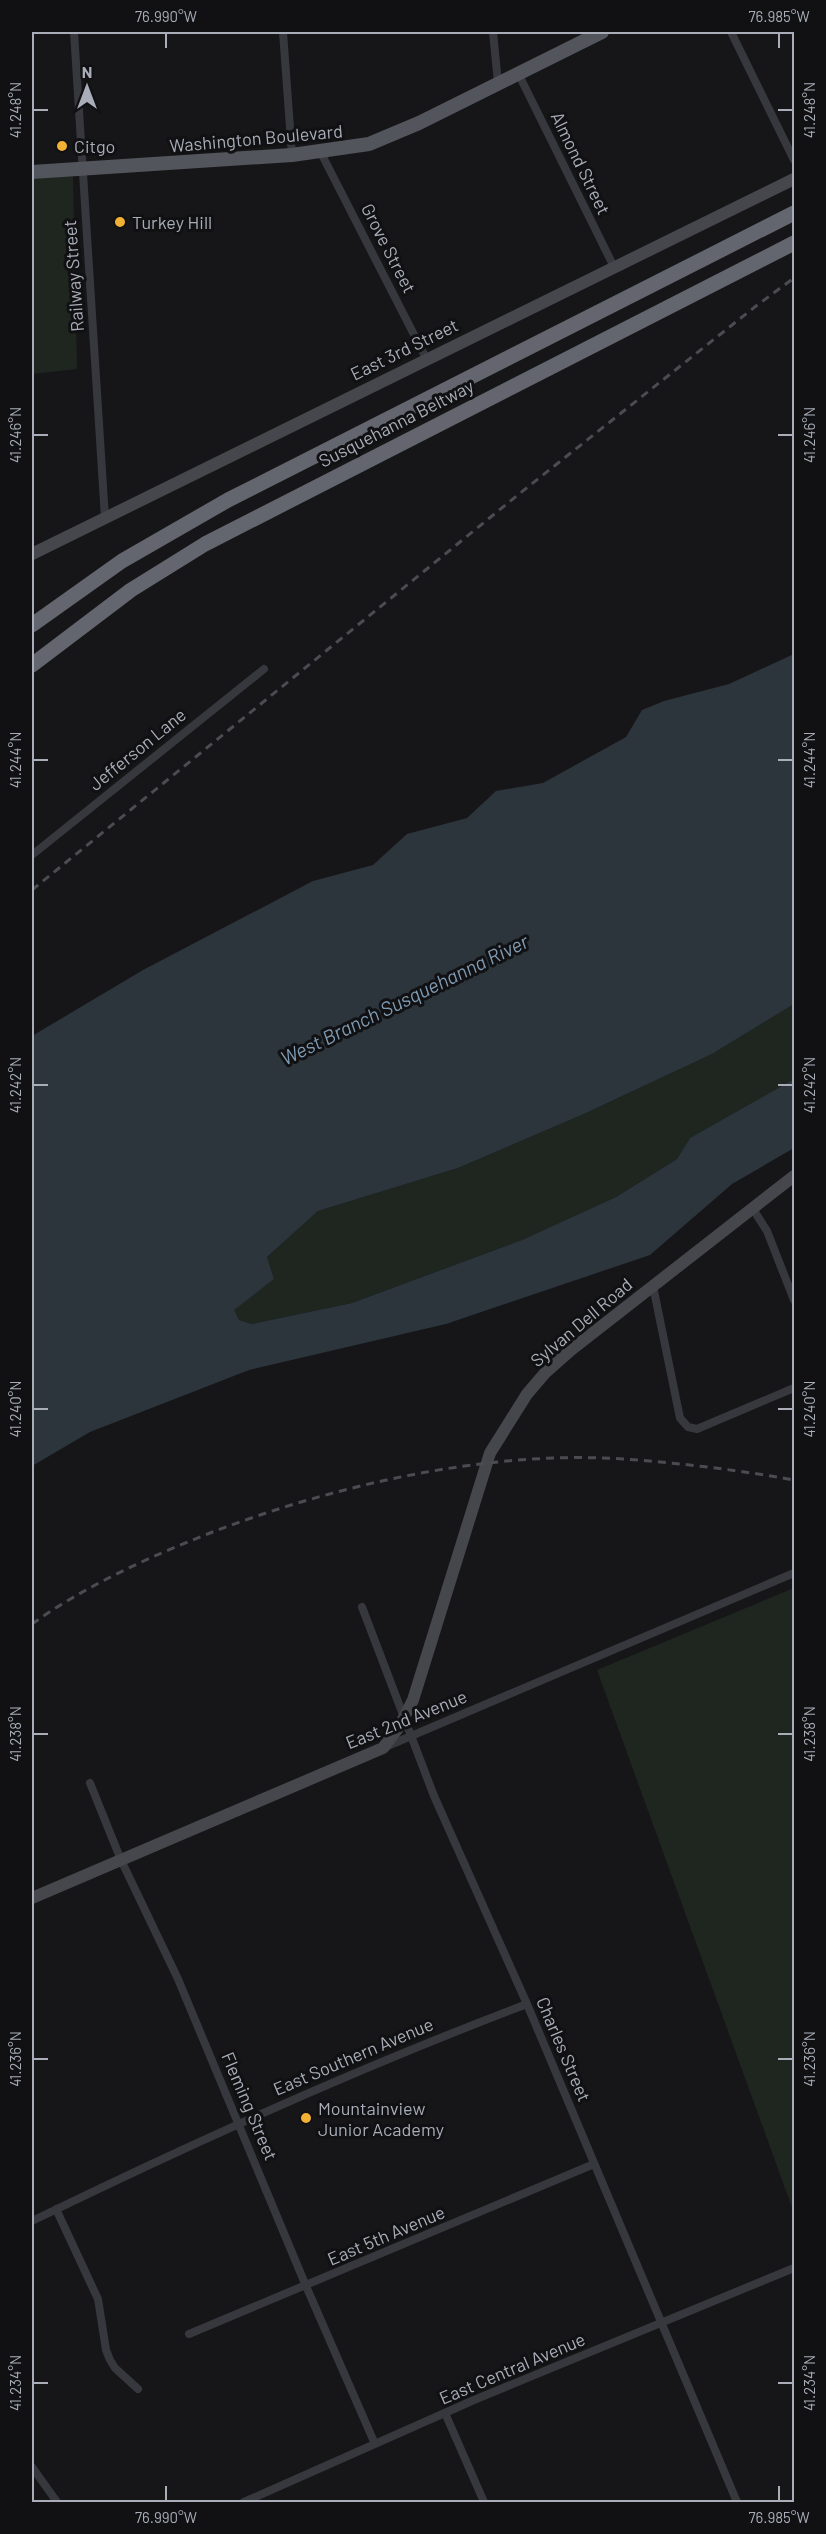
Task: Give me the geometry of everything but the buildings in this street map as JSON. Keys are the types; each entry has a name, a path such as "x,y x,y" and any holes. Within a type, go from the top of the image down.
{"highway":[{"name":"Susquehanna Beltway","path":"32,625 122,561 228,500 795,213"},
{"name":"Susquehanna Beltway","path":"32,665 86,622 163,569 275,507 795,243"},
{"path":"32,678 163,569"}],"main road":[{"name":"Washington Boulevard","path":"32,172 292,156 321,153 384,138 602,32"}],"street":[{"name":"Railway Street","path":"74,32 105,518"},
{"path":"283,32 292,156"},
{"path":"493,32 498,83"},
{"path":"731,32 795,160"},
{"name":"Almond Street","path":"518,73 614,267"},
{"name":"Grove Street","path":"321,153 426,358"},
{"name":"East 3rd Street","path":"32,554 426,358 795,179"},
{"name":"Jefferson Lane","path":"32,855 264,669"},
{"name":"Sylvan Dell Road","path":"383,1748 405,1717 421,1676 482,1474 513,1413 545,1373 795,1176"},
{"path":"753,1209 767,1232 795,1300"},
{"path":"653,1286 680,1418 688,1427 697,1429 795,1388"},
{"name":"East 2nd Avenue","path":"32,1898 795,1573"},
{"name":"Charles Street","path":"362,1608 405,1717 410,1737 473,1887 527,2004 737,2502"},
{"name":"Fleming Street","path":"90,1783 121,1860 178,1979 240,2122 306,2286 375,2444"},
{"name":"East Southern Avenue","path":"32,2222 240,2122 452,2032 527,2004"},
{"name":"East 5th Avenue","path":"189,2334 594,2164"},
{"path":"56,2209 98,2299 106,2350 110,2360 115,2368 138,2389"},
{"name":"East Central Avenue","path":"244,2502 446,2413 795,2268"},
{"path":"446,2413 484,2502"},
{"path":"32,2467 57,2502"}],"shaded area":[{"path":"73,176 77,369 32,374 32,179"},
{"path":"794,1004 794,1079 690,1138 677,1159 616,1197 522,1240 352,1303 252,1324 239,1320 233,1309 274,1279 267,1257 318,1211 458,1168 586,1113 712,1054"},
{"path":"794,1588 794,2213 597,1670"}],"water":[{"name":"West Branch Susquehanna River","path":"794,654 794,1004 712,1054 586,1113 458,1168 318,1211 267,1257 274,1279 234,1310 239,1320 252,1324 352,1303 522,1240 616,1197 677,1159 690,1138 794,1079 794,1148 732,1184 650,1255 446,1324 249,1370 90,1432 32,1466 32,1036 143,970 313,881 373,865 407,834 467,818 496,791 543,783 626,737 642,710 664,701 729,684"}],"railway":[{"path":"32,890 519,494 794,278"},
{"path":"32,1624 52,1610 118,1573 210,1533 308,1500 413,1475 519,1460 572,1458 666,1463 794,1480"}],"place":[{"name":"Citgo","path":"62,146"},
{"name":"Turkey Hill","path":"120,222"},
{"name":"Mountainview Junior Academy","path":"306,2118"}]}
